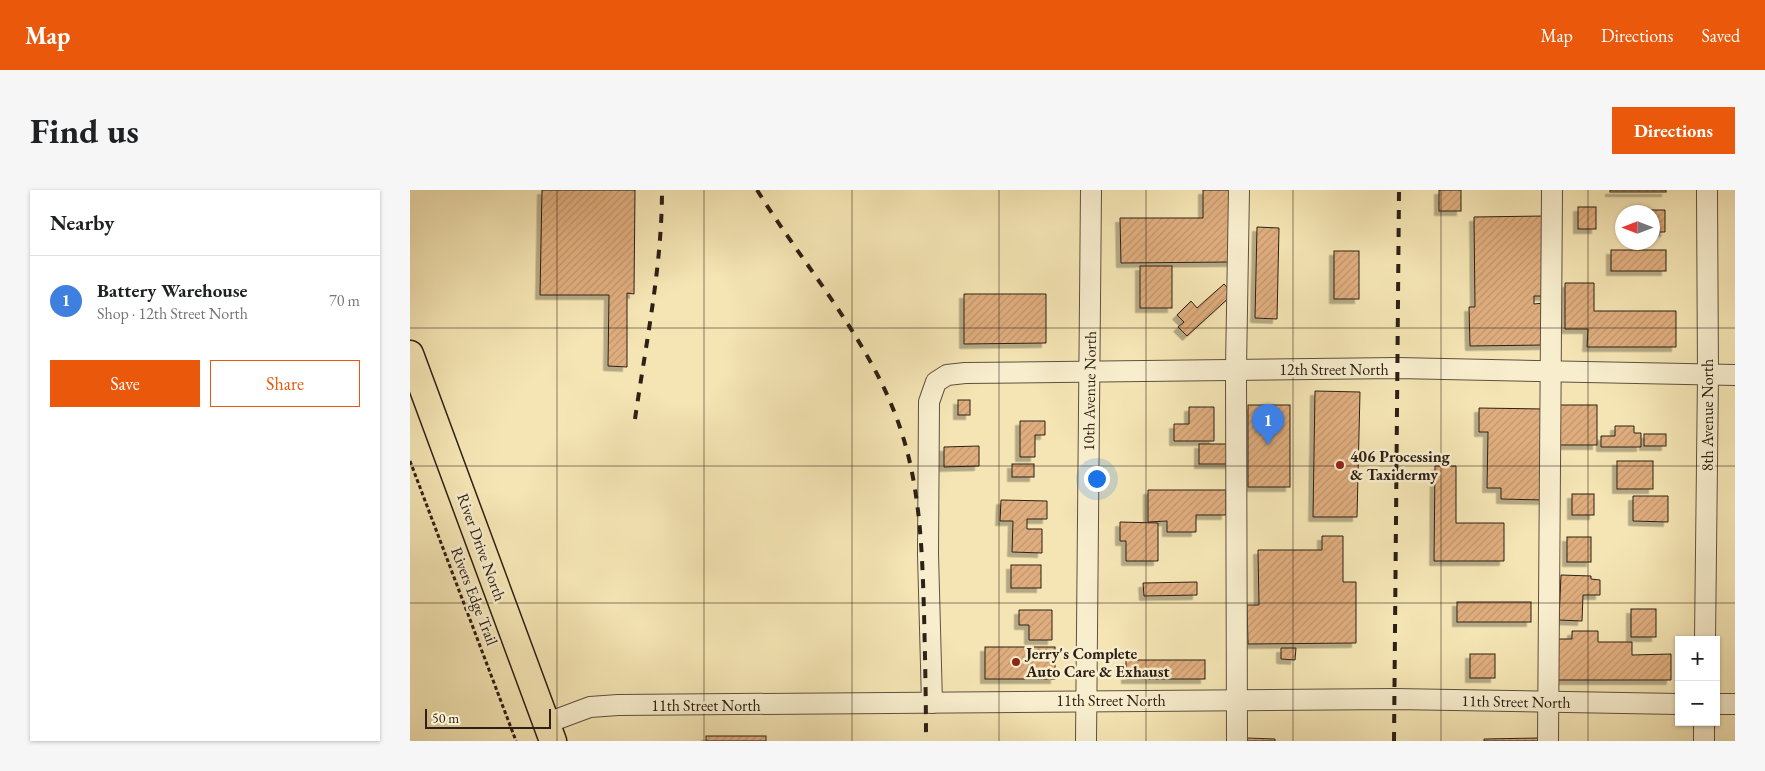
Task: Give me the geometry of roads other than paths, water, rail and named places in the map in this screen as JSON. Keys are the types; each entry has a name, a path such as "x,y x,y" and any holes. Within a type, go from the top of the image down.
{"main road":[{"name":"River Drive North","path":"410,354 550,732"}],"street":[{"name":"10th Avenue North","path":"1086,741 1091,190"},
{"path":"1237,741 1236,369 1239,190"},
{"path":"1548,741 1552,190"},
{"name":"8th Avenue North","path":"1704,636 1708,375 1707,190"},
{"name":"12th Street North","path":"932,703 928,554 929,402 936,382 948,376 966,373 1089,370 1397,368 1552,373 1735,375"},
{"name":"11th Street North","path":"550,732 590,707 1086,700 1548,701 1675,704"},
{"path":"1720,704 1735,704"},
{"path":"1704,726 1704,741"}],"railway":[{"path":"635,419 656,276 662,190"},
{"path":"757,190 852,330 884,389 905,442 911,466 921,538 926,741"},
{"path":"1394,741 1399,190"}],"place":[{"name":"Battery Warehouse","path":"1268,445"},
{"name":"406 Processing & Taxidermy","path":"1340,465"},
{"name":"Jerry's Complete Auto Care & Exhaust","path":"1016,662"}]}
